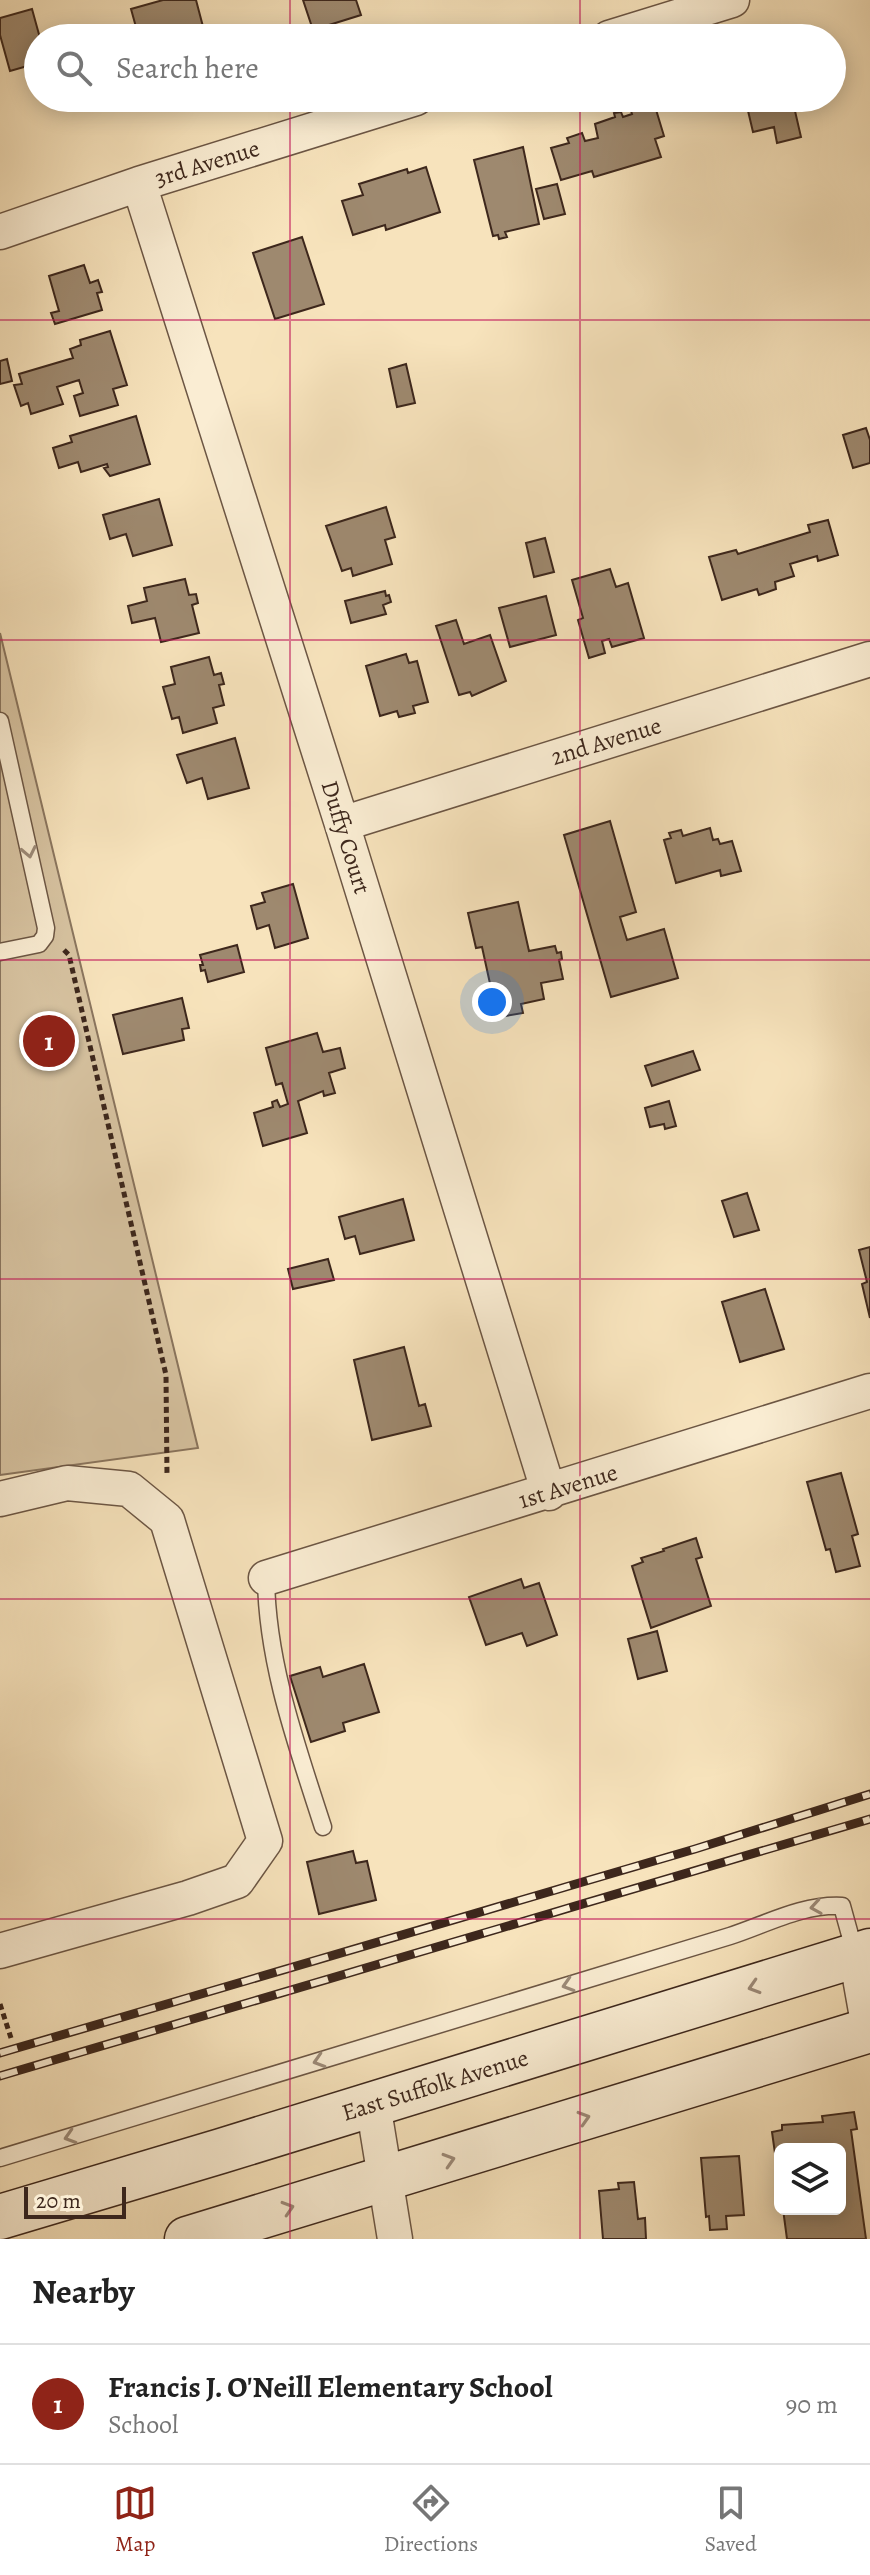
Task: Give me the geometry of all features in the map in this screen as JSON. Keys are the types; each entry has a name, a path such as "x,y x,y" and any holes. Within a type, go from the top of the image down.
{"main road":[{"name":"East Suffolk Avenue","path":"0,2217 863,1953"},
{"path":"187,2239 870,2031"}],"street":[{"path":"654,24 732,0"},
{"name":"3rd Avenue","path":"0,232 139,184 371,112"},
{"name":"Duffy Court","path":"139,184 342,824 549,1493"},
{"name":"2nd Avenue","path":"342,824 870,659"},
{"name":"1st Avenue","path":"266,1578 549,1493 870,1391"},
{"path":"0,1499 67,1483 129,1489 167,1520 265,1841 237,1881 188,1898 0,1951"},
{"path":"863,1953 870,2031"},
{"path":"373,2104 395,2239"}],"lane":[{"path":"0,721 46,928 39,944 0,952"},
{"path":"266,1578 267,1615 278,1674 323,1827"},
{"path":"0,2158 730,1936 804,1909 823,1905 842,1906 863,1953"}],"path":[{"path":"46,928 69,955 166,1375 167,1520"},
{"path":"0,2004 11,2038"}],"shaded area":[{"path":"0,633 198,1448 0,1475"}],"building":[{"path":"163,0 196,0 202,24 135,24 131,9"},
{"path":"303,0 356,0 361,15 332,24 311,24"},
{"path":"32,9 36,24 24,24 24,67 10,71 0,35 0,18"},
{"path":"621,112 623,117 657,112 664,136 655,139 661,157 594,177 592,171 561,180 551,148 569,143 567,138 582,133 585,141 598,138 595,124 615,117 614,113"},
{"path":"748,112 795,112 801,137 777,143 774,127 753,132"},
{"path":"523,147 539,224 505,232 507,237 499,239 498,235 493,236 474,160"},
{"path":"426,167 440,212 386,230 385,225 353,235 342,201 363,195 359,184 407,169 408,173"},
{"path":"557,184 565,214 544,219 536,189"},
{"path":"302,237 324,304 275,319 253,253"},
{"path":"84,265 90,283 98,280 102,292 97,293 102,310 55,324 51,313 59,311 49,276"},
{"path":"110,331 127,385 113,389 118,405 80,416 74,396 83,393 79,380 57,387 63,404 31,414 28,403 21,406 14,385 22,384 19,374 73,358 70,349 81,345 80,340"},
{"path":"7,359 12,381 0,384 0,361"},
{"path":"406,364 415,403 397,407 389,369"},
{"path":"136,416 150,464 110,476 104,468 108,467 107,464 81,472 78,462 59,468 53,448 72,442 70,436"},
{"path":"866,428 870,440 870,463 853,468 843,435"},
{"path":"159,499 172,545 133,556 126,534 110,539 103,515"},
{"path":"386,507 395,537 385,540 392,564 353,576 351,568 342,571 326,526"},
{"path":"828,520 838,555 818,561 817,556 790,564 794,576 775,582 776,589 759,595 757,589 722,600 709,557 736,550 738,554 810,532 808,525"},
{"path":"545,538 554,572 534,577 526,543"},
{"path":"610,569 616,587 628,583 644,638 612,647 609,639 602,641 605,653 589,658 578,620 583,618 572,580"},
{"path":"185,579 189,595 196,594 198,603 192,605 199,633 161,642 155,618 132,623 128,606 147,601 144,588"},
{"path":"385,591 391,602 383,605 386,614 351,623 345,601"},
{"path":"546,596 556,635 510,647 499,608"},
{"path":"456,620 464,644 490,635 506,681 472,696 470,692 459,695 436,626"},
{"path":"406,654 409,663 417,661 428,702 413,706 415,713 399,717 397,711 380,716 366,666"},
{"path":"209,657 214,675 221,673 224,684 219,685 224,705 213,708 217,723 183,733 179,717 172,719 163,687 175,684 171,667"},
{"path":"235,738 249,788 208,799 202,778 187,783 177,755"},
{"path":"610,821 636,912 620,917 627,940 664,929 678,978 611,997 564,835"},
{"path":"710,828 713,840 718,839 720,844 732,841 741,871 721,876 720,870 676,883 664,840 671,838 669,833 681,830 683,836"},
{"path":"293,884 308,938 275,948 269,925 257,929 251,906 265,902 262,893"},
{"path":"518,902 529,951 555,946 557,953 561,952 562,959 559,960 563,979 541,983 544,999 521,1004 523,1013 505,1016 503,1009 496,1011 482,947 476,948 468,913"},
{"path":"237,945 244,972 208,982 205,970 201,971 200,955"},
{"path":"182,998 189,1028 182,1029 184,1040 123,1054 113,1015"},
{"path":"317,1033 323,1052 340,1048 345,1068 329,1073 335,1093 324,1096 323,1091 298,1101 307,1133 263,1146 254,1113 273,1107 272,1102 277,1100 280,1107 288,1104 282,1083 276,1085 266,1048"},
{"path":"693,1051 700,1070 652,1086 645,1066"},
{"path":"669,1101 676,1126 665,1129 664,1124 650,1127 645,1108"},
{"path":"747,1193 759,1230 734,1237 722,1201"},
{"path":"403,1199 414,1240 360,1254 355,1236 345,1239 339,1217"},
{"path":"870,1247 870,1318 862,1284 867,1282 859,1250"},
{"path":"328,1259 334,1280 293,1289 288,1269"},
{"path":"765,1289 784,1349 740,1362 722,1302"},
{"path":"404,1347 419,1406 425,1404 431,1426 372,1440 354,1360"},
{"path":"841,1473 858,1534 852,1536 860,1566 836,1572 830,1549 826,1550 807,1482"},
{"path":"696,1538 702,1557 696,1559 711,1606 651,1628 632,1566 643,1562 641,1558"},
{"path":"521,1579 524,1588 539,1583 557,1635 527,1646 522,1633 486,1645 469,1597"},
{"path":"657,1631 667,1671 638,1679 628,1639"},
{"path":"364,1664 379,1712 343,1723 345,1731 311,1742 290,1676 320,1667 323,1677"},
{"path":"353,1851 356,1863 367,1861 376,1900 319,1914 307,1862"},
{"path":"854,2112 857,2129 851,2130 866,2239 787,2239 784,2215 846,2215 846,2143 774,2143 774,2146 772,2132 782,2130 782,2125 823,2122 822,2116"},
{"path":"739,2156 744,2215 726,2216 727,2229 710,2230 701,2158"},
{"path":"634,2182 638,2219 645,2218 646,2239 603,2239 599,2191 619,2189 618,2183"}],"railway":[{"path":"0,2053 695,1849 870,1794"},
{"path":"0,2076 870,1819"}],"place":[{"name":"Francis J. O'Neill Elementary School","path":"49,1041"}]}
